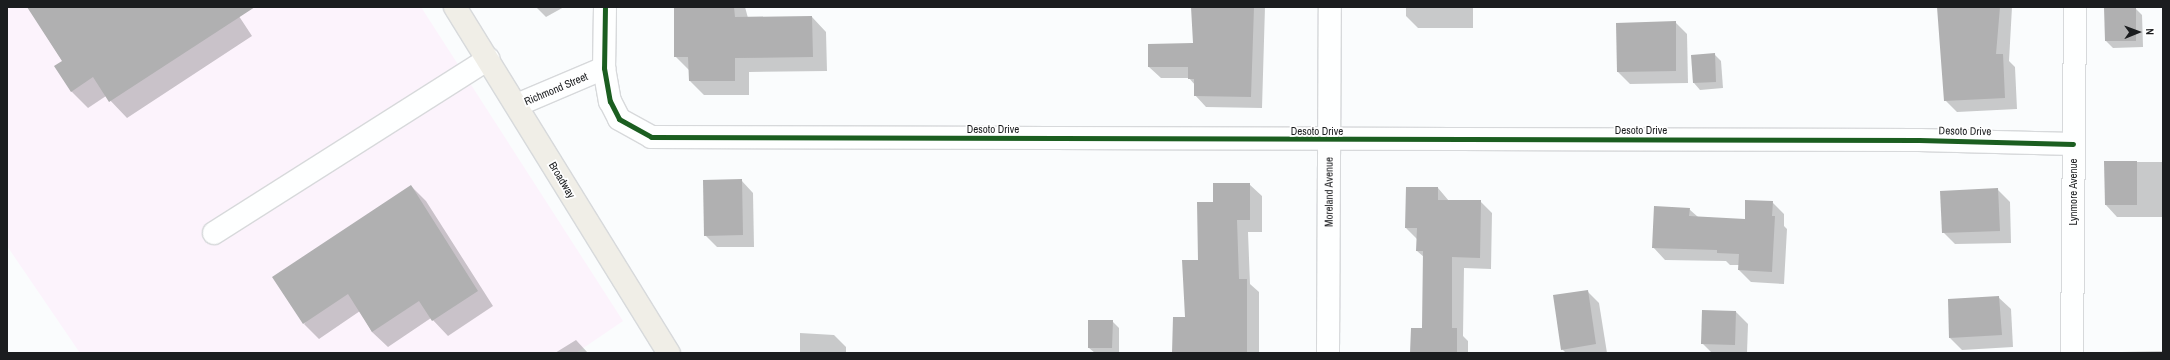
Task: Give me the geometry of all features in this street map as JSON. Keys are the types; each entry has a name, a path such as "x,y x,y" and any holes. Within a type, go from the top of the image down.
{"main road":[{"name":"Broadway","path":"455,7 669,353"}],"street":[{"path":"604,68 605,7"},
{"name":"Moreland Avenue","path":"1328,353 1330,7"},
{"name":"Lynmore Avenue","path":"2072,353 2075,7"},
{"path":"214,233 488,59"},
{"name":"Richmond Street","path":"517,105 604,68"},
{"name":"Desoto Drive","path":"604,68 610,101 619,119 651,137 1329,141 1919,140 2073,144"}],"shaded area":[{"path":"7,7 421,7 623,321 576,353 80,353 7,246"}],"building":[{"path":"27,7 255,7 109,102 93,77 71,92 54,66 62,61"},
{"path":"674,7 734,7 735,17 812,16 813,57 735,58 735,81 689,81 688,57 674,57"},
{"path":"1191,7 1254,7 1251,97 1194,96 1194,79 1188,79 1188,67 1148,67 1148,44 1193,43"},
{"path":"1937,7 2000,7 1996,54 2003,54 2005,98 1944,101"},
{"path":"2104,7 2136,7 2136,41 2105,41"},
{"path":"1676,21 1676,71 1617,72 1616,23"},
{"path":"1715,53 1716,82 1693,83 1691,55"},
{"path":"2104,161 2137,161 2137,205 2105,205"},
{"path":"742,179 743,235 704,236 703,180"},
{"path":"1213,183 1250,183 1250,220 1237,220 1239,279 1247,279 1247,353 1172,353 1173,317 1185,317 1182,260 1198,260 1197,202 1213,202"},
{"path":"411,185 478,291 432,321 419,301 372,332 348,294 303,324 272,277"},
{"path":"1406,187 1438,187 1438,200 1481,200 1480,258 1452,257 1452,328 1457,328 1457,353 1410,353 1411,328 1422,328 1423,251 1416,251 1417,228 1405,228"},
{"path":"1998,188 2000,231 1942,233 1940,191"},
{"path":"1745,200 1773,201 1772,216 1775,216 1772,272 1738,270 1739,254 1717,253 1717,250 1652,248 1654,206 1690,208 1689,216 1745,219"},
{"path":"1588,290 1596,344 1561,350 1553,295"},
{"path":"1999,296 2002,335 1949,338 1948,299"},
{"path":"1702,310 1736,311 1735,345 1701,344"},
{"path":"1088,320 1113,320 1112,348 1088,348"}],"cycle path":[{"path":"605,7 604,68 610,101 619,119 651,137 1919,140 2073,144"}]}
